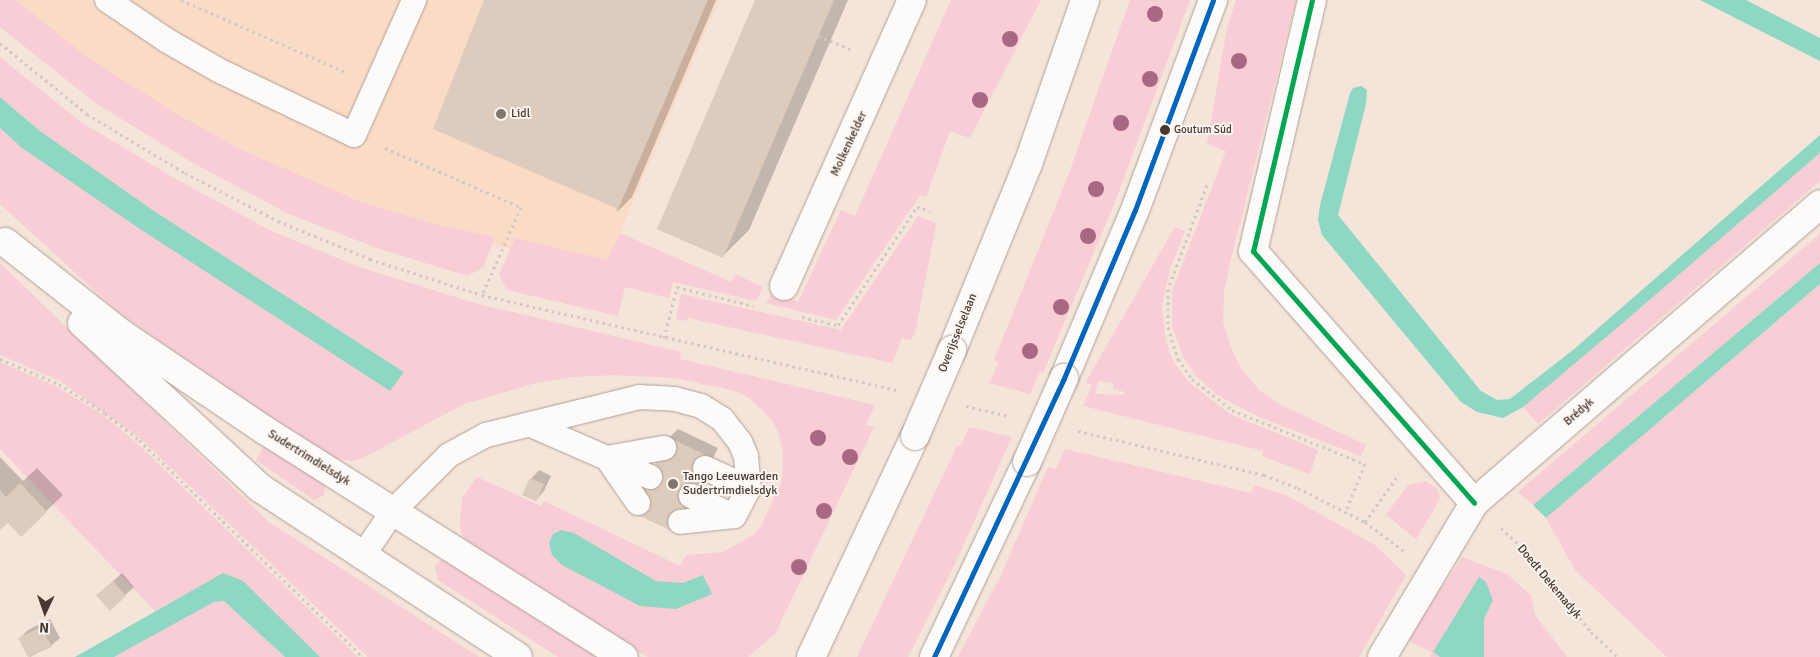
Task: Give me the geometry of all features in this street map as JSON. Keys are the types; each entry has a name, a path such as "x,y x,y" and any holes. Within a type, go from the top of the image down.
{"street":[{"name":"Molkenkelder","path":"784,286 912,0"},
{"name":"Overijsselselaan","path":"811,657 915,436 952,350 1028,164 1085,0"},
{"path":"934,657 1027,462 1064,378 1135,210 1213,0"},
{"path":"1312,0 1253,251 1474,502"},
{"name":"Brédyk","path":"1382,657 1474,502 1820,204"},
{"name":"Sudertrimdielsdyk","path":"3,239 122,334 393,511 624,657"},
{"name":"Sudertrimdielsdyk","path":"3,239 58,301 260,488 362,557 518,657"}],"lane":[{"path":"107,0 166,40 220,71 354,135 414,0"},
{"path":"362,557 393,511 449,455 486,435 639,398 675,399 701,406 722,419 740,442 746,456 749,488 734,516"},
{"path":"531,425 650,477"},
{"path":"607,458 664,448"},
{"path":"607,458 638,503"},
{"path":"705,468 749,488"},
{"path":"691,496 734,516"},
{"path":"680,522 734,516"}],"path":[{"path":"181,0 350,74 356,59 383,71"},
{"path":"0,43 87,114 185,173 278,221 370,259 482,295 664,338"},
{"path":"354,135 520,207 482,295"},
{"path":"1207,185 1168,289 1168,327 1178,359 1192,379 1232,410 1365,464 1345,513 1365,522 1431,574"},
{"path":"0,358 59,384 105,413 139,440 363,657"},
{"path":"1365,522 1379,507 1420,441"},
{"name":"Doedt Dekemadyk","path":"1474,502 1527,552 1591,632 1618,657"}],"shaded area":[{"path":"0,0 719,0 605,267 346,217 205,150"},
{"path":"0,0 16,0 86,56 175,113 242,150 359,201 433,224 495,237 483,268 467,276 374,247 287,213 193,163 97,104 0,27"},
{"path":"951,0 1041,0 972,134 969,138 950,131 926,197 920,195 836,320 766,303 773,292 798,302 841,210 855,216"},
{"path":"1130,0 1190,0 1115,202 1043,373 1040,372 1030,394 989,383 999,362 994,360 1069,173"},
{"path":"1236,0 1296,0 1230,263 1224,292 1223,322 1231,348 1242,370 1259,390 1281,405 1366,445 1361,456 1259,417 1217,395 1196,376 1183,356 1172,326 1172,291 1226,151 1207,144 1227,28"},
{"path":"0,57 81,122 176,179 269,230 359,267 478,304 681,352 680,359 875,405 866,425 874,427 775,634 748,657 648,657 576,618 465,542 460,528 462,498 477,477 541,506 544,501 680,566 686,555 723,552 753,535 761,526 782,481 783,452 778,432 772,420 749,398 736,391 674,378 615,375 571,377 536,383 464,404 363,458 352,461 327,458 118,312 0,204 0,128 22,148 390,391 404,372 154,211 40,131 0,97","holes":["574,533 656,581 683,583 703,575 640,607"]},
{"path":"1820,153 1820,181 1538,424 1523,407"},
{"path":"918,216 936,223 935,230 915,333 911,340 902,338 892,363 688,318 687,321 676,319 681,294 841,330"},
{"path":"1175,227 1185,231 1170,269 1162,307 1166,342 1173,361 1189,382 1230,414 1318,450 1310,474 1262,456 1263,451 1083,406 1092,385 1086,383","holes":["1098,381 1113,383 1113,389 1125,392 1124,395 1095,394"]},
{"path":"620,233 731,282 735,274 763,287 756,301 673,282 669,298 625,287 618,316 507,290 499,275 515,238 607,260"},
{"path":"1820,234 1820,263 1533,505 1518,492"},
{"path":"0,263 269,522 479,657 368,657 141,439 60,381 0,355"},
{"path":"1820,284 1820,657 1667,657 1575,570 1546,518"},
{"path":"0,362 57,387 103,415 137,443 358,657 320,657 243,582 223,574 155,611 0,449"},
{"path":"969,427 1012,437 955,564 908,657 857,657 957,446 961,446"},
{"path":"266,443 325,483 324,495 315,500 311,498 256,460"},
{"path":"1065,449 1251,493 1254,485 1286,495 1375,545 1406,575 1359,657 958,657 1001,575 1048,467 1056,469"},
{"path":"1426,481 1438,490 1440,499 1416,539 1386,515 1408,485"},
{"path":"1462,557 1507,574 1531,595 1535,615 1567,657 1484,657 1484,619 1493,600 1433,652 1440,657 1430,657 1432,652 1407,640"},
{"path":"446,559 598,657 558,657 438,580 435,566 441,560"},
{"path":"224,601 285,657 114,657 214,602"}],"water":[{"path":"1700,0 1746,0 1820,38 1820,61"},
{"path":"1361,86 1367,90 1366,104 1338,215 1481,391 1497,400 1510,399 1573,350 1820,135 1820,153 1523,407 1503,418 1477,412 1461,402 1322,235 1318,220 1320,205 1350,93 1353,88"},
{"path":"0,97 40,131 154,211 404,372 390,391 140,229 22,148 0,128"},
{"path":"1820,263 1820,284 1546,518 1533,505"},
{"path":"561,530 574,533 656,581 683,583 703,575 712,594 676,609 640,606 562,565 552,555 549,543 553,534"},
{"path":"223,573 243,581 320,657 285,657 224,601 214,602 114,657 75,657"},
{"path":"1479,577 1486,582 1493,600 1484,619 1484,657 1440,657 1433,652"}],"building":[{"path":"484,0 708,0 617,212 616,208 433,129"},
{"path":"755,0 834,0 723,258 657,229"},
{"path":"668,437 710,457 674,532 633,513"},
{"path":"530,478 544,484 536,501 522,495"},
{"path":"20,483 47,512 21,537 8,523 0,530 0,490 6,497"},
{"path":"113,581 126,596 110,611 96,595"},
{"path":"41,627 52,647 28,657 18,638"}],"transit line":[{"path":"934,657 1064,378 1135,210 1213,0"},
{"path":"1312,0 1253,251 1474,503"}],"place":[{"name":"Lidl","path":"501,114"},
{"name":"Goutum Súd","path":"1165,130"},
{"name":"Tango Leeuwarden Sudertrimdielsdyk","path":"673,484"}]}
